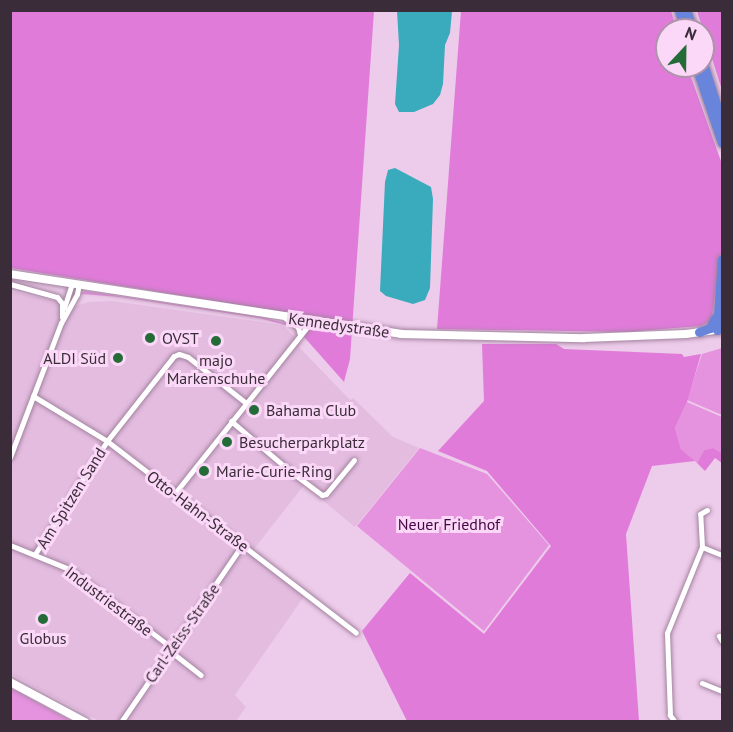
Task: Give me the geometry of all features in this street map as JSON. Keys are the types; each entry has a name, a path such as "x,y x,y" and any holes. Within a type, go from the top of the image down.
{"highway":[{"path":"700,78 723,143"},
{"path":"708,78 723,123"},
{"path":"699,332 713,326 723,259"},
{"path":"717,310 720,329"}],"main road":[{"name":"Kennedystraße","path":"10,274 401,334 455,337 584,338 671,335 720,329"},
{"path":"10,682 85,722"}],"street":[{"path":"62,312 75,283"},
{"path":"10,457 61,322 76,296 75,283"},
{"path":"10,284 54,295 62,302 61,322"},
{"path":"285,318 298,327 300,335"},
{"path":"175,493 311,322"},
{"path":"107,441 164,366 176,355 188,357 246,403"},
{"name":"Otto-Hahn-Straße","path":"33,396 107,441 356,633"},
{"path":"231,422 322,495 326,494 354,459"},
{"name":"Am Spitzen Sand","path":"35,555 107,441"},
{"path":"675,722 670,715 667,633 702,547 700,514 706,510"},
{"name":"Industriestraße","path":"10,545 69,569 201,675"},
{"name":"Carl-Zeiss-Straße","path":"121,722 242,545"},
{"path":"702,547 723,555"},
{"path":"702,683 723,692"}],"shaded area":[{"path":"11,11 374,11 350,359 344,382 282,312 11,268"},
{"path":"461,11 671,11 673,18 655,18 655,78 691,78 722,164 722,245 712,318 701,326 627,332 437,329"},
{"path":"697,11 722,11 722,90 715,68 715,18 699,18"},
{"path":"10,291 76,306 88,302 112,301 283,325 301,344 299,347 350,400 353,398 393,437 419,448 355,527 304,485 250,554 305,595 235,695 246,707 236,721 99,721 11,674"},
{"path":"482,344 556,344 564,349 682,354 684,357 701,354 687,402 675,428 681,449 695,461 652,466 626,534 639,721 407,721 362,631 410,573 484,634 551,546 487,471 438,451 484,401"},
{"path":"713,448 722,453 722,463 715,458 705,471 697,463 704,450"}],"green space":[{"path":"85,291 261,317 290,324 295,328 259,318 120,297 80,294"},
{"path":"722,348 722,415 687,400 702,354"},
{"path":"687,402 722,417 722,453 713,448 704,450 697,463 681,449 675,428"},
{"name":"Neuer Friedhof","path":"420,448 487,474 549,545 484,631 357,526"},
{"path":"11,688 68,719 74,721 11,721"}],"water":[{"path":"397,11 452,11 450,33 445,45 443,84 440,95 433,104 414,112 399,112 395,104 399,45"},
{"path":"395,168 431,187 433,199 430,288 425,300 413,304 386,296 380,291 385,182 388,170"}],"place":[{"name":"OVST","path":"150,338"},
{"name":"majo Markenschuhe","path":"216,341"},
{"name":"ALDI Süd","path":"118,358"},
{"name":"Bahama Club","path":"254,410"},
{"name":"Besucherparkplatz","path":"227,442"},
{"name":"Marie-Curie-Ring","path":"204,471"},
{"name":"Globus","path":"43,619"}]}
